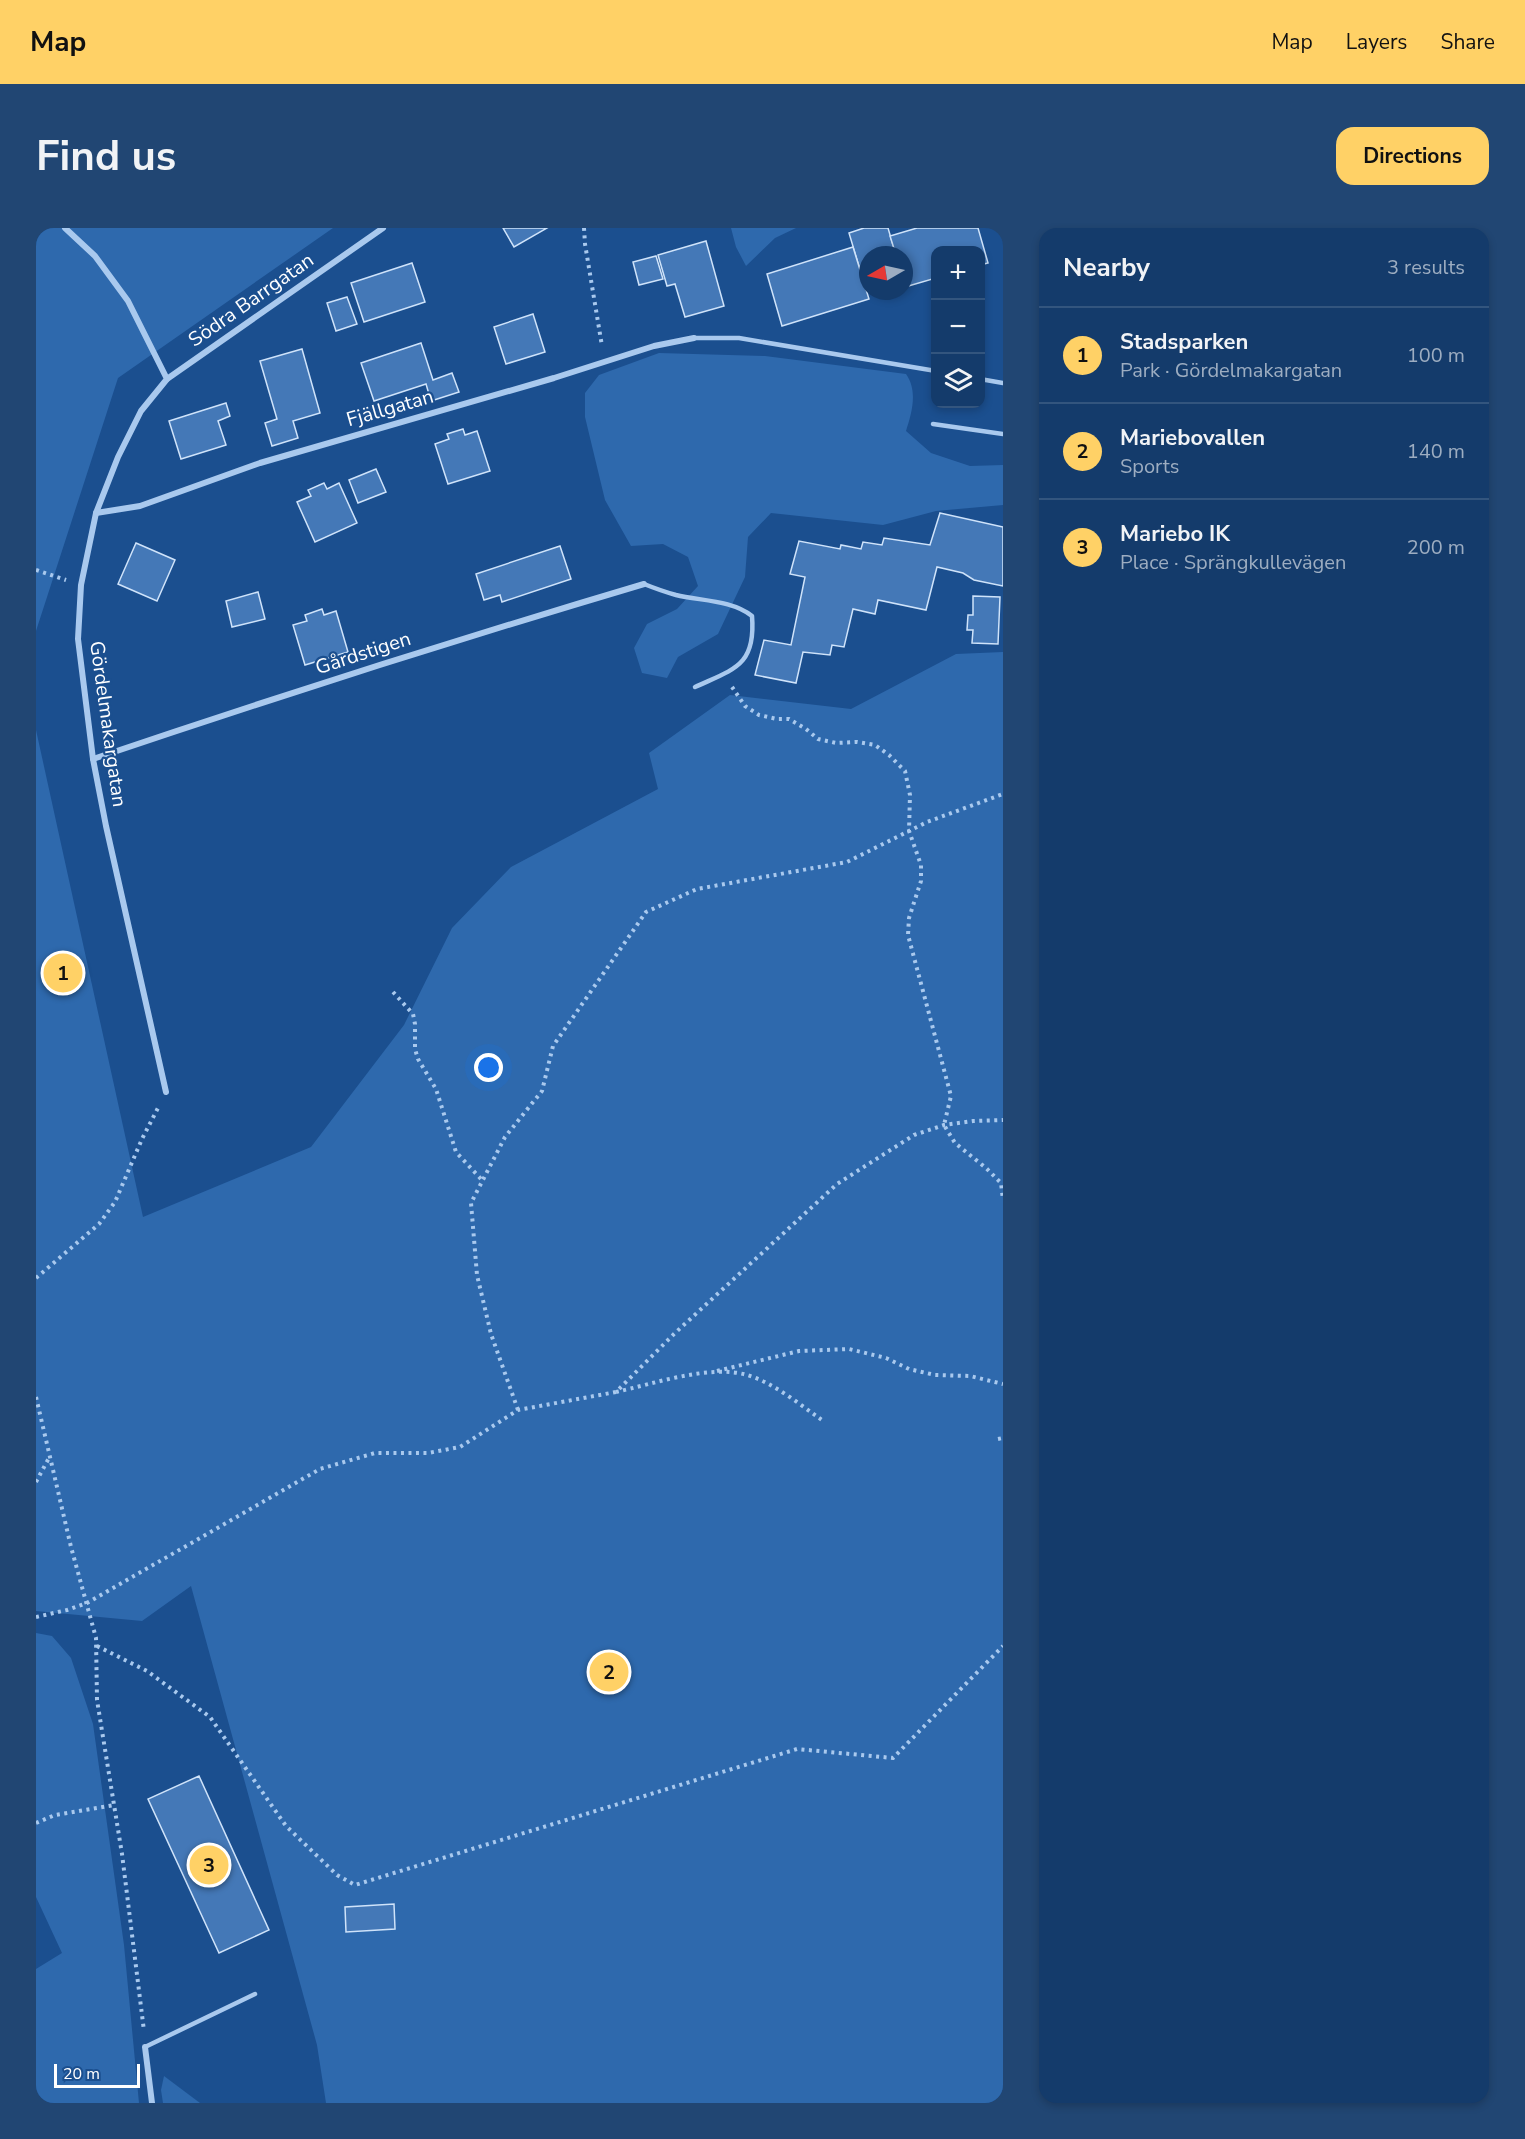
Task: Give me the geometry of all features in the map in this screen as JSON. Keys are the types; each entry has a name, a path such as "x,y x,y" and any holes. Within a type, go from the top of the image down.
{"street":[{"path":"65,228 95,256 128,301 167,379"},
{"name":"Södra Barrgatan","path":"167,379 383,228"},
{"name":"Fjällgatan","path":"96,513 140,506 260,463 554,378 654,346 694,338"},
{"name":"Gördelmakargatan","path":"166,1092 106,826 93,759 78,639 81,585 96,513 118,457 141,411 167,379"},
{"name":"Gårdstigen","path":"93,759 314,685 644,584"},
{"path":"145,2047 152,2103"}],"lane":[{"path":"694,338 739,338 931,370"},
{"path":"985,380 1003,383"},
{"path":"933,424 1003,434"},
{"path":"644,584 675,594 745,610 752,616 754,638 748,655 731,670 695,687"},
{"path":"145,2047 255,1994"}],"path":[{"path":"584,228 605,362"},
{"path":"36,570 81,585"},
{"path":"722,674 745,706 759,715 789,719 818,739 836,743 857,742 875,745 890,755 905,771 910,795 909,831 921,865 921,881 909,918 908,935 951,1096 944,1125 955,1143 986,1168 1000,1183 1003,1200"},
{"path":"518,1410 491,1334 477,1275 471,1203 505,1137 542,1091 553,1046 646,912 697,889 847,862 927,822 1003,794"},
{"path":"393,992 413,1014 416,1024 415,1049 418,1059 436,1089 456,1152 482,1180"},
{"path":"36,1278 99,1224 115,1202 142,1139 166,1092"},
{"path":"616,1392 674,1334 837,1184 914,1135 944,1125 1003,1120"},
{"path":"36,1617 87,1603 320,1469 375,1454 428,1453 460,1447 518,1410 717,1371 800,1351 849,1349 886,1358 909,1369 935,1375 970,1376 1003,1384"},
{"path":"717,1371 747,1375 781,1392 822,1420"},
{"path":"36,1397 97,1646 97,1700 122,1854 145,2047"},
{"path":"36,1482 51,1455"},
{"path":"97,1646 147,1671 210,1718 286,1826 337,1875 355,1885 797,1749 893,1758 1003,1646"},
{"path":"36,1823 55,1815 114,1805"}],"shaded area":[{"path":"36,228 333,228 118,378 36,631"},
{"path":"731,228 796,228 775,238 746,266 736,247"},
{"path":"659,353 765,356 906,374 913,394 912,409 906,431 931,453 970,466 1003,465 1003,505 936,511 883,525 771,513 748,537 745,577 718,634 678,657 667,678 642,673 634,648 647,624 677,609 698,586 688,557 663,544 631,546 605,500 585,417 585,393 599,375"},
{"path":"1003,652 1003,2103 326,2103 317,2045 191,1586 142,1621 36,1611 36,730 143,1217 311,1147 404,1025 452,928 511,867 658,789 649,753 730,695 851,709 956,654"},
{"path":"36,1633 52,1636 71,1658 93,1724 124,1945 139,2103 36,2103 36,1969 62,1953 36,1897"},
{"path":"164,2076 200,2103 163,2103 161,2090"}],"building":[{"path":"503,228 547,228 514,247"},
{"path":"864,228 888,228 893,246 859,246 859,266 849,233"},
{"path":"917,228 978,228 983,246 931,246 931,279 913,285 913,246 893,246 890,236"},
{"path":"706,241 724,306 685,317 675,284 667,286 658,255"},
{"path":"853,247 859,266 859,300 866,300 782,326 767,274"},
{"path":"656,256 663,279 639,285 633,262"},
{"path":"412,263 425,302 364,322 351,283"},
{"path":"347,297 357,324 336,331 327,303"},
{"path":"533,314 545,352 506,364 494,327"},
{"path":"421,343 433,380 452,373 459,392 431,401 426,384 374,401 361,363"},
{"path":"302,349 320,413 293,421 298,438 272,446 265,423 277,419 260,361"},
{"path":"226,403 230,416 218,421 226,445 181,459 169,421"},
{"path":"463,429 465,435 477,431 490,471 448,484 435,444 449,439 447,434"},
{"path":"376,469 386,492 358,503 349,480"},
{"path":"324,483 327,489 339,483 357,523 315,542 297,502 311,496 308,490"},
{"path":"940,513 1003,527 1003,586 974,580 963,573 937,567 926,610 878,600 875,614 853,609 844,647 832,645 830,655 803,652 796,683 755,675 764,640 791,645 805,577 790,574 799,541 840,549 841,545 861,549 863,542 882,545 884,538 930,545"},
{"path":"136,543 175,560 157,601 118,584"},
{"path":"560,546 571,579 502,602 500,595 484,600 476,574"},
{"path":"258,592 265,619 232,627 226,601"},
{"path":"973,596 1000,597 998,644 972,643 973,630 967,630 968,615 973,615"},
{"path":"322,609 324,615 336,611 348,652 305,665 293,625 307,621 305,615"},
{"path":"199,1776 269,1930 219,1953 148,1799"},
{"path":"394,1904 395,1929 346,1932 345,1907"}],"place":[{"name":"Stadsparken","path":"63,973"},
{"name":"Mariebovallen","path":"609,1672"},
{"name":"Mariebo IK","path":"209,1865"}]}
